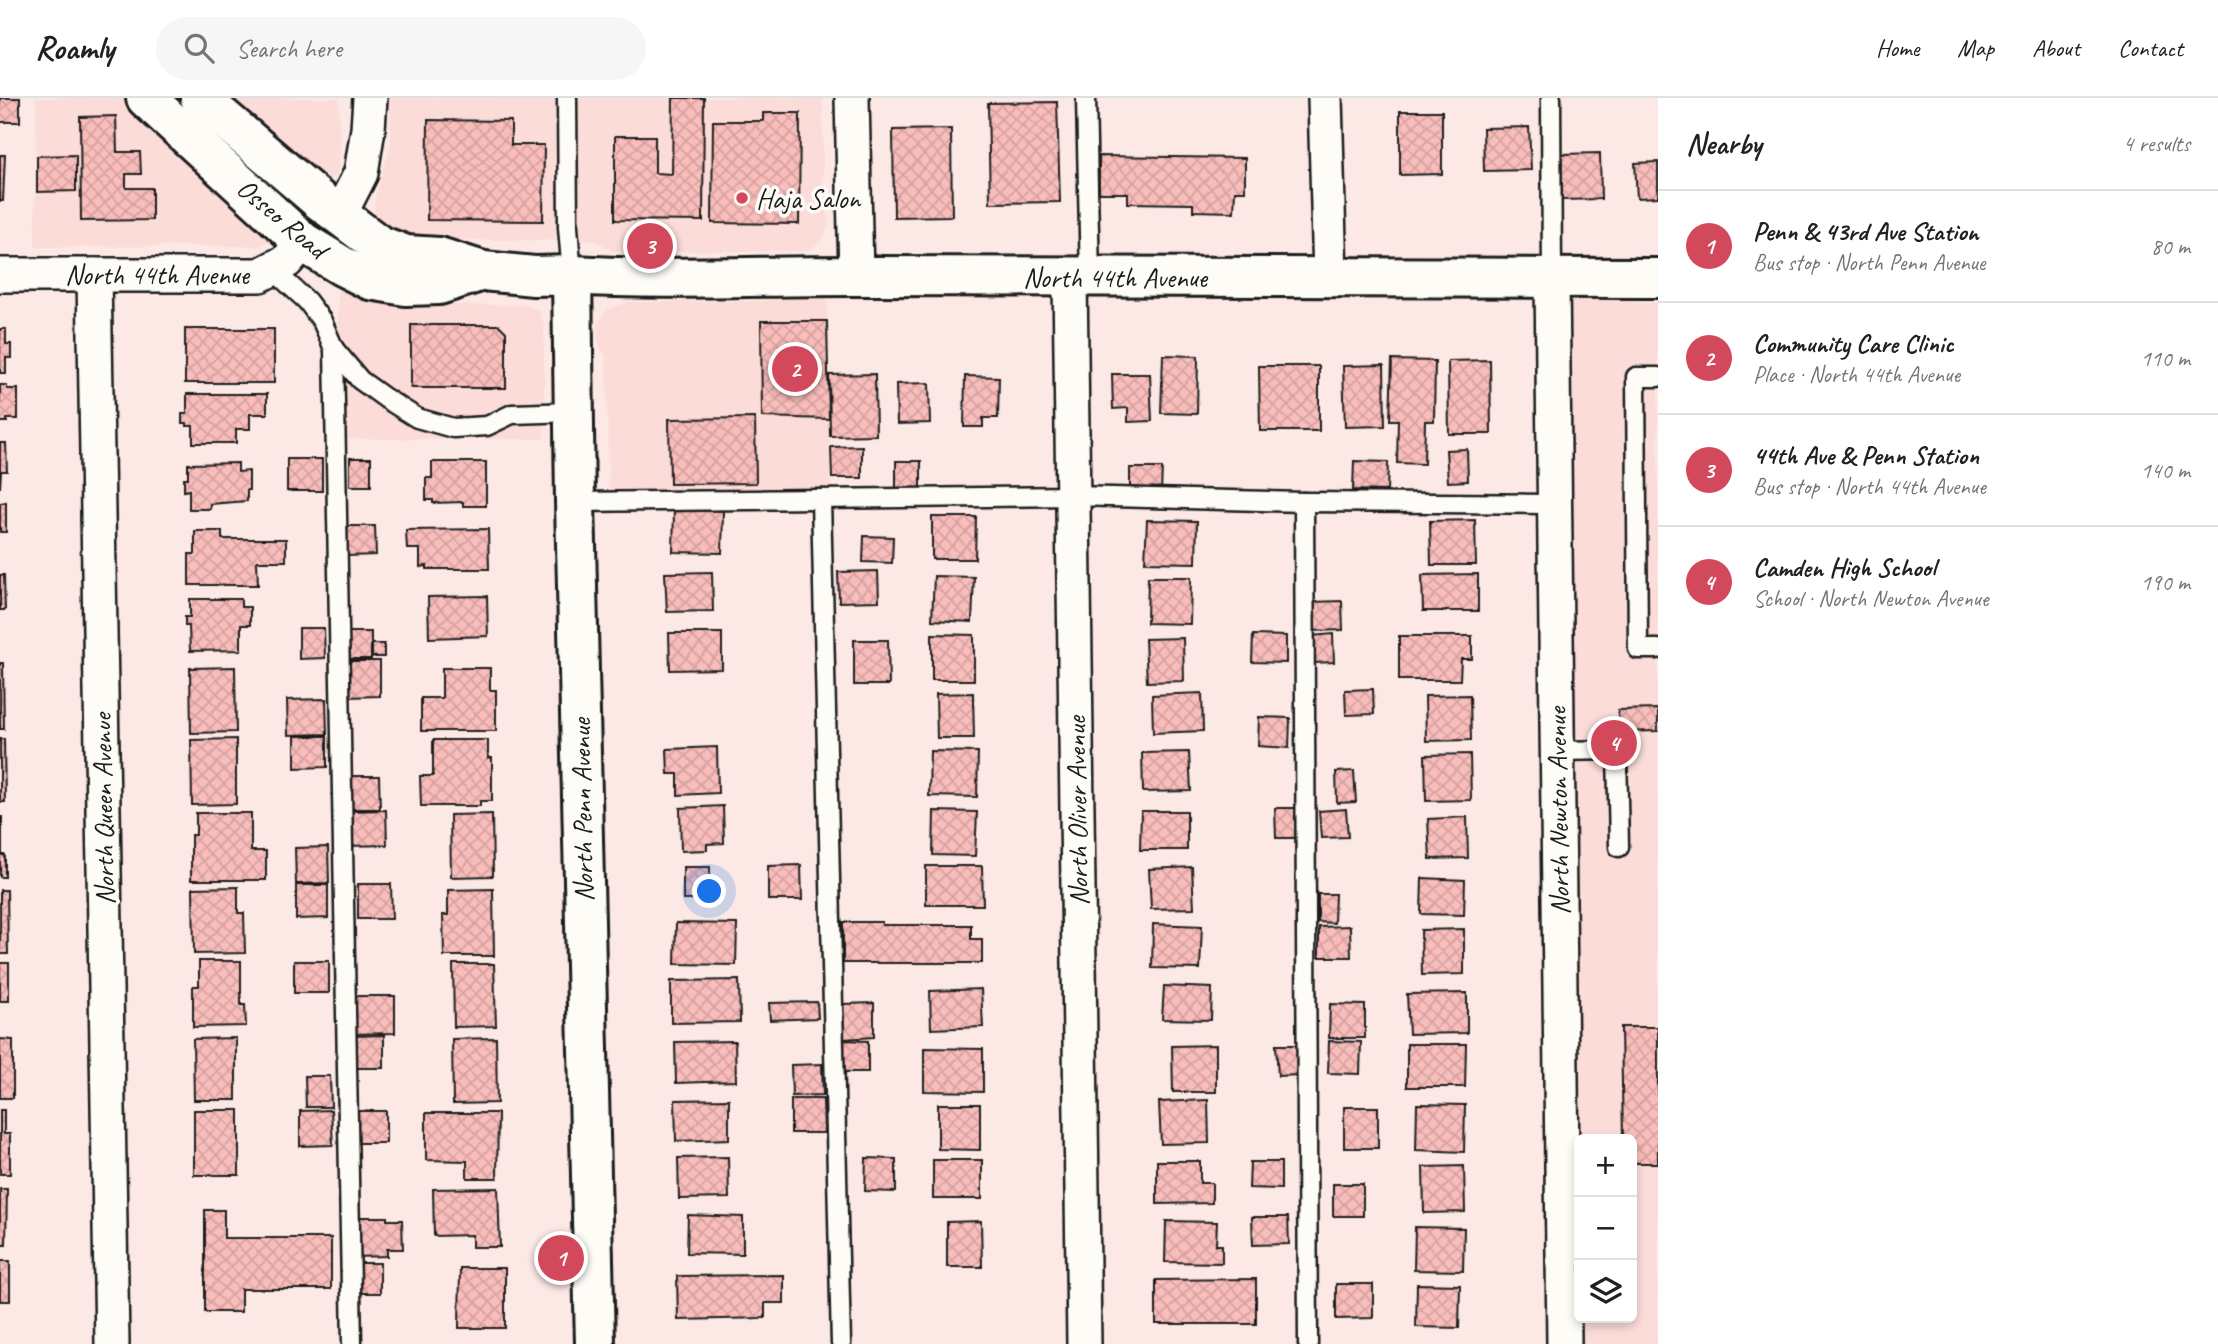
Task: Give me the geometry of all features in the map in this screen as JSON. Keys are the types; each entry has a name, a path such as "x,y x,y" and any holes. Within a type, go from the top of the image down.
{"main road":[{"name":"Osseo Road","path":"146,98 303,242 342,266 370,280 406,286 439,285 483,271"},
{"name":"Osseo Road","path":"200,98 339,216 379,244 406,255 439,257 483,271 572,275"},
{"name":"North 44th Avenue","path":"572,275 618,278 856,275 1080,278 1658,278"},
{"name":"North Penn Avenue","path":"572,275 595,1344"}],"street":[{"path":"339,216 361,173 370,98"},
{"path":"852,98 856,275"},
{"path":"1325,98 1330,278"},
{"name":"North 44th Avenue","path":"0,275 260,275 287,261 303,242"},
{"name":"North Queen Avenue","path":"94,275 112,1344"},
{"name":"North Oliver Avenue","path":"1080,278 1073,496 1084,1344"},
{"name":"North Newton Avenue","path":"1552,278 1564,1344"}],"lane":[{"path":"567,98 568,228 572,275"},
{"path":"1080,278 1086,98"},
{"path":"1551,98 1552,278"},
{"path":"272,269 307,301 322,321 334,349 360,380 417,418 453,428 487,426 512,414 574,412"},
{"path":"334,349 352,1344"},
{"path":"1658,377 1636,377 1638,649 1658,649"},
{"path":"575,502 1073,496 1304,502 1555,504"},
{"path":"821,499 841,1344"},
{"path":"1304,502 1308,1344"},
{"path":"1558,751 1617,750 1619,847"}],"shaded area":[{"path":"36,98 127,98 264,220 269,231 269,240 261,246 35,247"},
{"path":"227,98 339,98 340,163 335,177 325,180"},
{"path":"390,98 823,98 823,197 829,224 822,241 807,251 612,251 597,241 397,239 377,221 374,210 391,144"},
{"path":"338,278 364,297 395,304 527,305 539,311 544,325 544,439 338,439"},
{"path":"1586,293 1605,293 1636,303 1658,303 1658,1344 1581,1344 1578,1338 1578,1323 1637,1323 1637,1134 1576,1134 1568,300"},
{"path":"827,295 831,492 609,491 606,357 598,342 597,324 608,309 628,302 759,301"}],"building":[{"path":"0,98 20,98 20,122 0,122"},
{"path":"673,98 704,98 703,221 615,220 615,136 655,136 655,173 672,174"},
{"path":"1057,102 1060,202 990,203 988,103"},
{"path":"1400,111 1442,111 1442,174 1400,175"},
{"path":"763,113 800,113 799,224 712,223 713,121 763,121"},
{"path":"116,116 117,152 140,152 141,174 126,174 126,188 152,188 152,220 81,221 80,117"},
{"path":"428,120 511,121 511,145 544,145 543,221 427,220"},
{"path":"1529,127 1531,170 1484,171 1483,128"},
{"path":"951,129 952,216 894,217 893,130"},
{"path":"1600,153 1601,199 1562,200 1561,154"},
{"path":"0,155 5,155 3,201 0,201"},
{"path":"76,155 76,191 37,192 37,156"},
{"path":"1099,156 1245,158 1245,191 1235,191 1234,212 1193,211 1193,204 1128,203 1128,193 1099,193"},
{"path":"1658,162 1658,197 1637,198 1635,163"},
{"path":"761,321 827,321 829,419 762,417"},
{"path":"411,325 499,325 506,332 506,388 411,388"},
{"path":"0,329 6,329 6,344 11,344 11,358 6,358 6,373 0,373"},
{"path":"185,329 274,329 274,383 185,383"},
{"path":"1163,355 1198,356 1197,414 1161,413"},
{"path":"1392,360 1435,361 1434,421 1425,421 1424,464 1397,463 1398,420 1390,420"},
{"path":"1490,360 1491,434 1449,434 1448,361"},
{"path":"1384,365 1385,426 1345,427 1343,366"},
{"path":"1259,366 1319,366 1319,431 1260,431"},
{"path":"875,374 876,435 830,436 829,375"},
{"path":"1112,374 1150,374 1152,421 1128,422 1128,408 1113,409"},
{"path":"965,376 999,377 998,418 983,418 983,427 964,427"},
{"path":"929,383 930,423 897,424 896,384"},
{"path":"0,385 7,385 7,389 18,389 18,419 0,422"},
{"path":"187,394 267,394 267,414 250,414 250,429 236,429 236,443 193,443 193,426 182,423 182,414 187,414"},
{"path":"755,418 756,483 670,484 669,419"},
{"path":"0,443 6,443 7,471 1,471 0,488"},
{"path":"862,446 862,478 832,478 831,447"},
{"path":"1467,449 1468,481 1448,482 1446,450"},
{"path":"350,458 371,458 371,486 350,486"},
{"path":"287,459 322,459 322,491 287,491"},
{"path":"896,461 921,461 921,491 896,491"},
{"path":"1354,461 1388,462 1387,491 1353,490"},
{"path":"432,462 486,462 486,506 463,506 463,502 433,503 433,500 426,500 426,478 432,478"},
{"path":"238,463 238,472 249,471 247,501 210,504 210,509 189,509 189,490 184,491 188,464"},
{"path":"1130,468 1162,468 1161,492 1130,492"},
{"path":"6,502 6,532 0,532 0,503"},
{"path":"674,509 723,510 722,553 673,552"},
{"path":"932,517 976,517 975,559 932,559"},
{"path":"1147,520 1197,521 1196,563 1145,562"},
{"path":"1475,520 1476,565 1431,565 1430,521"},
{"path":"346,526 375,526 376,555 347,556"},
{"path":"488,529 489,569 427,569 427,566 420,567 420,549 407,549 406,530"},
{"path":"195,531 222,531 222,539 286,539 286,561 257,561 258,585 189,585 189,554 195,554"},
{"path":"864,536 893,537 892,563 863,562"},
{"path":"878,571 879,601 839,602 838,572"},
{"path":"712,572 713,611 667,612 665,573"},
{"path":"1478,574 1478,611 1423,611 1422,575"},
{"path":"0,575 4,575 5,610 0,610"},
{"path":"934,576 974,577 972,622 932,620"},
{"path":"1148,577 1191,577 1190,624 1147,623"},
{"path":"487,596 488,636 429,638 428,597"},
{"path":"190,599 241,599 241,607 250,607 250,625 241,625 241,650 190,651 189,626 185,626 185,617 190,617"},
{"path":"1342,601 1343,630 1312,631 1311,602"},
{"path":"299,628 324,628 325,658 299,659"},
{"path":"349,632 371,632 371,659 349,659"},
{"path":"669,633 722,633 722,669 670,670"},
{"path":"932,634 974,635 974,680 932,680"},
{"path":"1333,634 1334,662 1314,663 1312,636"},
{"path":"1253,635 1286,636 1286,663 1252,662"},
{"path":"1399,636 1472,636 1472,659 1461,659 1460,680 1399,680"},
{"path":"1183,638 1184,681 1147,682 1145,639"},
{"path":"854,640 888,640 889,685 854,685"},
{"path":"372,644 384,644 384,657 372,657"},
{"path":"347,661 380,661 380,696 347,697"},
{"path":"0,663 3,663 4,729 0,729"},
{"path":"235,667 236,732 191,733 190,668"},
{"path":"442,668 490,668 490,690 496,690 496,731 421,731 421,698 442,698"},
{"path":"1373,689 1374,714 1346,715 1345,690"},
{"path":"973,693 974,738 937,738 936,694"},
{"path":"1202,693 1203,731 1153,733 1152,695"},
{"path":"1470,695 1471,740 1426,741 1425,696"},
{"path":"326,699 327,734 288,735 287,700"},
{"path":"1658,709 1658,731 1619,732 1618,710"},
{"path":"1259,717 1290,718 1289,748 1258,746"},
{"path":"295,736 327,736 327,767 295,768"},
{"path":"0,739 4,739 5,802 0,802"},
{"path":"236,739 236,804 192,805 191,740"},
{"path":"433,740 488,740 488,758 492,758 492,801 480,801 480,806 421,806 420,776 433,776"},
{"path":"717,747 718,793 678,795 678,774 668,774 667,749"},
{"path":"930,751 978,752 977,797 929,796"},
{"path":"1189,752 1191,791 1143,792 1142,753"},
{"path":"1470,754 1471,800 1426,801 1425,755"},
{"path":"1354,771 1356,802 1337,803 1336,772"},
{"path":"349,776 379,776 380,809 349,809"},
{"path":"723,806 724,843 707,844 707,850 681,851 680,808"},
{"path":"1275,808 1298,808 1298,838 1276,838"},
{"path":"1346,809 1348,837 1321,838 1319,811"},
{"path":"386,810 387,845 349,846 348,811"},
{"path":"934,811 977,812 975,856 933,855"},
{"path":"1141,811 1187,811 1187,850 1140,850"},
{"path":"196,813 251,813 251,851 266,851 266,880 191,880 191,835 196,835"},
{"path":"492,814 493,876 451,877 450,815"},
{"path":"2,817 5,877 0,877"},
{"path":"1467,817 1468,858 1430,859 1428,819"},
{"path":"328,847 329,883 296,884 295,848"},
{"path":"801,865 802,900 768,900 768,866"},
{"path":"926,866 982,866 983,905 926,905"},
{"path":"683,867 710,867 710,900 683,900"},
{"path":"1192,867 1194,908 1151,909 1149,869"},
{"path":"1422,878 1465,880 1464,915 1421,914"},
{"path":"358,884 391,884 392,919 358,919"},
{"path":"296,885 328,885 328,918 296,919"},
{"path":"238,887 238,913 244,913 245,953 194,954 193,888"},
{"path":"493,889 494,956 444,956 443,915 448,915 448,890"},
{"path":"0,890 7,890 8,954 0,954"},
{"path":"1318,894 1335,894 1334,923 1318,922"},
{"path":"843,922 971,925 971,939 982,939 982,963 843,963"},
{"path":"676,923 737,924 736,965 675,964"},
{"path":"1153,924 1202,926 1200,969 1152,968"},
{"path":"1350,926 1351,957 1319,957 1319,927"},
{"path":"1464,929 1464,974 1422,975 1421,930"},
{"path":"199,961 241,961 241,1005 245,1005 246,1026 193,1027 193,986 199,986"},
{"path":"294,961 329,961 329,993 294,993"},
{"path":"0,963 9,963 9,1001 0,1001"},
{"path":"453,964 494,964 496,1026 454,1027"},
{"path":"739,980 740,1022 671,1023 671,981"},
{"path":"1164,986 1212,988 1211,1020 1162,1019"},
{"path":"981,989 983,1027 931,1029 930,991"},
{"path":"1467,993 1467,1033 1409,1034 1407,994"},
{"path":"352,996 395,996 395,1033 352,1034"},
{"path":"817,1002 818,1018 770,1020 769,1003"},
{"path":"874,1003 874,1037 844,1039 843,1004"},
{"path":"1330,1004 1365,1005 1365,1038 1329,1038"},
{"path":"1621,1027 1658,1027 1658,1163 1637,1163 1637,1134 1623,1134"},
{"path":"384,1035 384,1068 352,1068 351,1036"},
{"path":"236,1038 236,1100 194,1100 193,1039"},
{"path":"496,1038 497,1103 453,1104 452,1039"},
{"path":"0,1039 13,1040 13,1098 0,1098"},
{"path":"844,1040 868,1041 868,1072 844,1072"},
{"path":"735,1041 736,1081 676,1083 675,1042"},
{"path":"1329,1041 1361,1042 1360,1074 1328,1073"},
{"path":"1407,1044 1466,1044 1465,1087 1407,1087"},
{"path":"1216,1045 1216,1092 1173,1092 1172,1046"},
{"path":"1276,1045 1298,1045 1299,1075 1278,1076"},
{"path":"924,1048 983,1049 983,1092 924,1091"},
{"path":"822,1064 823,1095 792,1096 791,1065"},
{"path":"305,1076 330,1076 331,1107 306,1107"},
{"path":"729,1099 729,1139 676,1141 675,1100"},
{"path":"791,1099 823,1099 824,1133 791,1133"},
{"path":"1208,1100 1209,1143 1161,1144 1159,1102"},
{"path":"938,1104 980,1104 980,1150 938,1149"},
{"path":"1417,1104 1465,1105 1464,1152 1416,1150"},
{"path":"1344,1107 1378,1107 1378,1148 1344,1148"},
{"path":"0,1110 4,1110 4,1134 10,1134 10,1174 0,1174"},
{"path":"194,1110 239,1110 239,1175 194,1175"},
{"path":"331,1110 333,1145 300,1146 300,1111"},
{"path":"353,1111 386,1111 386,1143 353,1143"},
{"path":"426,1113 498,1113 497,1178 467,1178 467,1161 426,1160"},
{"path":"728,1157 729,1198 679,1199 678,1158"},
{"path":"866,1158 896,1159 896,1192 865,1191"},
{"path":"933,1160 982,1160 982,1199 933,1199"},
{"path":"1157,1161 1200,1161 1200,1183 1212,1183 1212,1203 1157,1204"},
{"path":"1250,1162 1281,1162 1281,1189 1249,1188"},
{"path":"1464,1166 1465,1212 1424,1213 1423,1167"},
{"path":"1333,1184 1363,1184 1363,1216 1333,1216"},
{"path":"498,1188 500,1247 472,1247 472,1235 434,1236 433,1189"},
{"path":"0,1189 7,1189 6,1245 0,1245"},
{"path":"205,1210 224,1210 224,1238 331,1238 331,1289 241,1289 241,1312 205,1312"},
{"path":"688,1215 743,1217 743,1254 687,1253"},
{"path":"353,1217 402,1220 403,1249 387,1249 387,1256 354,1257"},
{"path":"1252,1217 1288,1217 1289,1244 1253,1245"},
{"path":"981,1221 982,1267 947,1267 947,1222"},
{"path":"1166,1221 1217,1222 1216,1245 1222,1245 1222,1263 1165,1262"},
{"path":"1415,1227 1464,1228 1463,1271 1414,1270"},
{"path":"0,1261 10,1261 10,1301 0,1301"},
{"path":"360,1263 380,1263 380,1293 360,1293"},
{"path":"460,1268 505,1268 505,1328 459,1328"},
{"path":"784,1275 784,1303 765,1303 765,1318 678,1320 677,1276"},
{"path":"1256,1279 1256,1324 1156,1324 1156,1280"},
{"path":"1336,1284 1373,1284 1373,1318 1336,1319"},
{"path":"1417,1284 1460,1285 1459,1328 1416,1327"}],"place":[{"name":"Haja Salon","path":"742,198"},
{"name":"44th Ave & Penn Station","path":"650,246"},
{"name":"Community Care Clinic","path":"795,369"},
{"name":"Camden High School","path":"1614,743"},
{"name":"Penn & 43rd Ave Station","path":"561,1258"}]}
